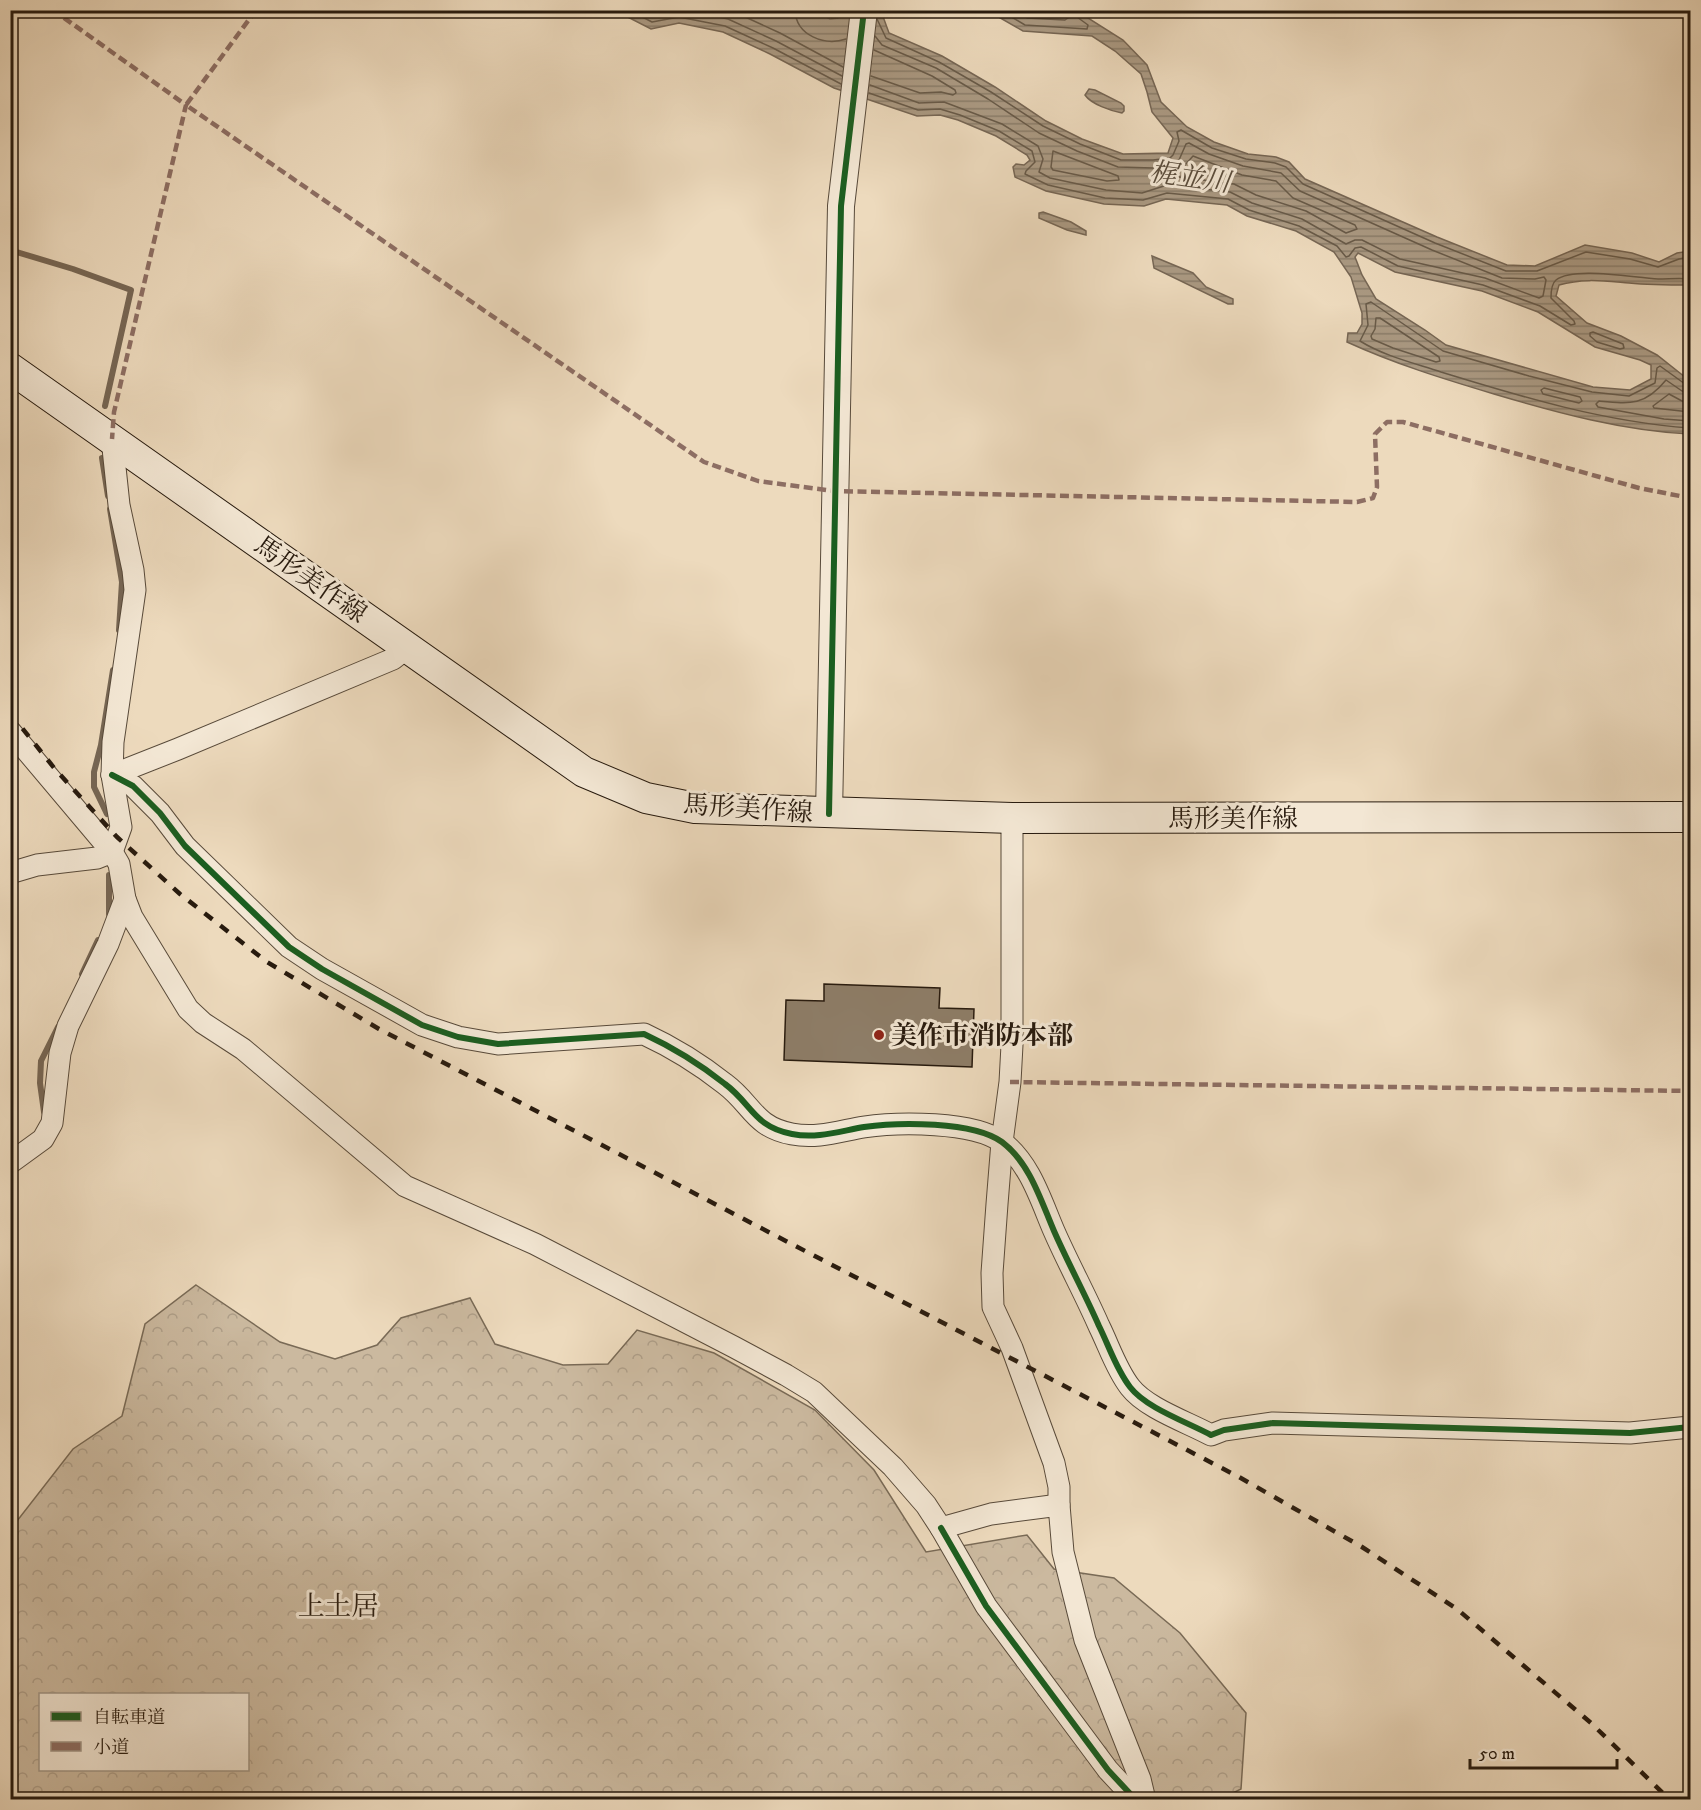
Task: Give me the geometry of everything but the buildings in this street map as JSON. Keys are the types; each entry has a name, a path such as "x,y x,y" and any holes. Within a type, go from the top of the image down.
{"main road":[{"name":"馬形美作線","path":"10,368 584,772 646,798 695,808 1012,818 1690,817"}],"street":[{"path":"829,814 841,206 864,10"},
{"path":"10,873 37,865 98,858 112,852 121,827 112,775 113,742 135,590 119,505 112,439"},
{"path":"112,775 393,659 407,648"},
{"path":"10,731 112,852 119,864 125,899 132,917 152,946 188,1010 203,1023 243,1049 405,1186 535,1244 744,1352 814,1392 893,1467 926,1505 986,1606 1108,1770 1136,1800"},
{"path":"112,775 133,786 160,813 185,846 289,947 322,969 422,1025 458,1037 498,1044 644,1034 725,1084 757,1119 773,1129 809,1136 833,1134 865,1127 946,1125 982,1133 1002,1142 1024,1166 1036,1188 1060,1246 1116,1363 1130,1387 1144,1400 1211,1435 1224,1430 1273,1423 1630,1433 1690,1427"},
{"path":"1012,818 1012,1045 992,1273 993,1307 1012,1348 1054,1463 1059,1486 1063,1552 1085,1640 1140,1779 1145,1800"},
{"path":"10,1163 43,1139 52,1123 60,1053 68,1026 108,944 125,899"},
{"path":"941,1528 991,1514 1059,1505"}],"green space":[{"path":"196,1285 280,1342 335,1359 377,1345 401,1318 470,1298 495,1344 563,1365 608,1364 637,1330 714,1353 815,1410 874,1470 926,1552 1027,1535 1054,1569 1114,1578 1180,1633 1246,1713 1241,1789 1219,1800 11,1799 10,1605 15,1587 10,1530 73,1449 122,1416 145,1324"}],"water":[{"name":"梶並川","path":"813,10 830,19 838,18 842,11 881,11 889,33 942,56 995,87 1046,121 1082,139 1123,154 1168,153 1173,138 1152,112 1141,74 1115,51 1092,36 1023,31 988,11 1077,11 1123,40 1147,65 1161,102 1187,127 1214,142 1248,154 1276,157 1289,162 1305,179 1507,265 1535,266 1585,245 1632,253 1659,262 1677,253 1690,251 1690,285 1577,281 1559,285 1556,296 1587,323 1621,336 1657,355 1690,381 1690,434 1616,425 1542,408 1420,371 1347,342 1348,333 1357,333 1362,324 1362,313 1351,277 1334,252 1296,231 1247,216 1227,205 1166,199 1144,206 1104,204 1046,191 1015,177 1013,167 1016,164 1024,165 1030,160 1027,155 996,136 958,120 940,115 917,116 834,88 723,32 679,23 651,29 616,11","holes":["1358,253 1395,272 1482,291 1538,312 1595,347 1651,365 1651,379 1630,390 1593,387 1446,345 1376,299 1355,257"]},
{"path":"1089,89 1121,103 1124,111 1122,113 1112,111 1092,101 1085,95"},
{"path":"1043,212 1071,222 1086,231 1086,235 1039,218 1039,213"},
{"path":"1152,256 1193,273 1206,287 1233,299 1233,304 1228,304 1154,268"}],"waterway":[{"path":"10,250 131,290 105,406"},
{"path":"102,458 108,496"},
{"path":"110,509 122,582 119,630"},
{"path":"107,814 94,787 94,772 101,745 113,670"},
{"path":"109,875 109,914"},
{"path":"82,974 98,940"},
{"path":"44,1112 40,1083 41,1061 58,1027"}],"railway":[{"path":"10,713 55,769 117,837 180,894 267,962 379,1029 1239,1477 1362,1547 1457,1609 1591,1723 1670,1800"}],"marked path":[{"path":"53,10 186,105 114,412 112,439"},
{"path":"256,10 186,105 704,462 758,481 834,491 1357,502 1373,498 1377,487 1375,434 1387,422 1403,422 1639,488 1690,498"},
{"path":"1010,1082 1690,1091"}],"cycle path":[{"path":"829,814 841,206 864,10"},
{"path":"112,775 133,786 160,813 185,846 289,947 322,969 422,1025 458,1037 498,1044 644,1034 706,1070 734,1092 761,1120 779,1131 810,1136 879,1125 915,1124 973,1130 1002,1142 1020,1161 1034,1183 1059,1243 1125,1380 1146,1402 1211,1435 1224,1430 1273,1423 1630,1433 1690,1427"},
{"path":"941,1528 986,1606 1108,1770 1136,1800"}],"place":[{"name":"美作市消防本部","path":"879,1035"}],"district":[{"name":"上土居","path":"338,1606"}]}
